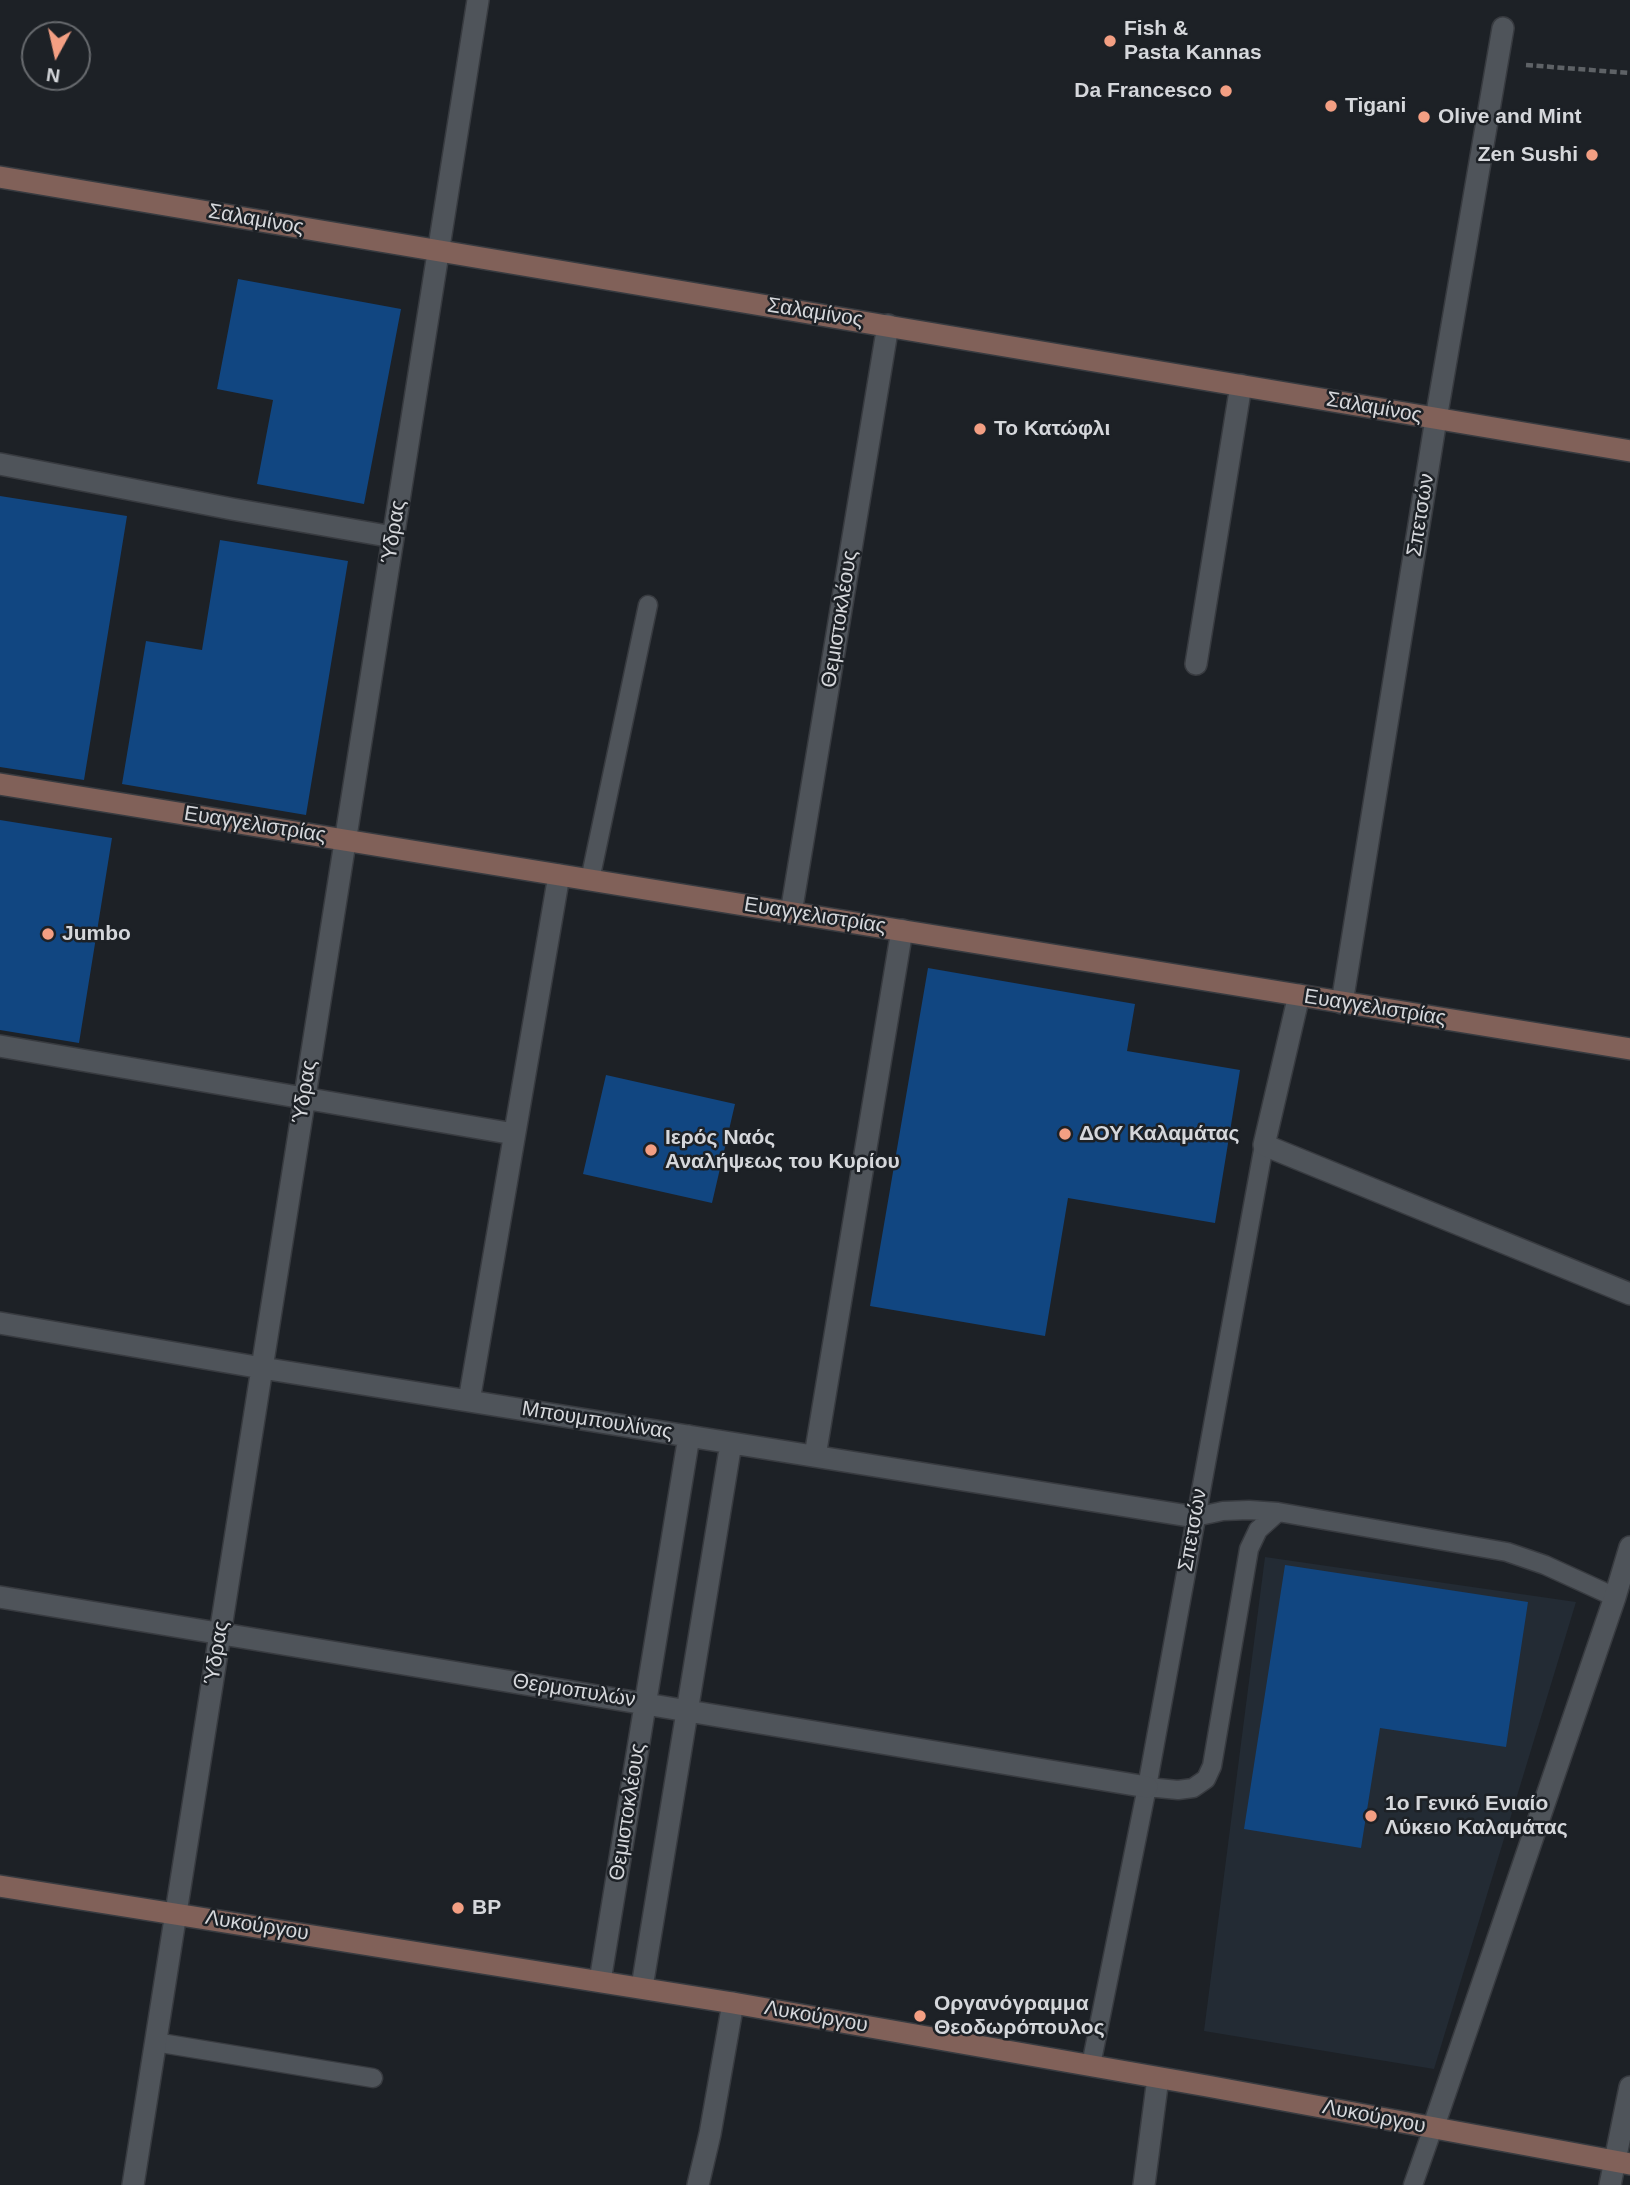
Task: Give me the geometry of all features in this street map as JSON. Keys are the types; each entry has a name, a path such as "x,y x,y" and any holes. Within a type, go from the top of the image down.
{"street":[{"name":"Ύδρας","path":"132,2185 478,0"},
{"name":"Σπετσών","path":"1342,1003 1436,419 1503,29"},
{"name":"Σαλαμίνος","path":"0,177 1630,451"},
{"name":"Θεμιστοκλέους","path":"791,913 888,325"},
{"path":"1196,664 1241,385"},
{"path":"0,464 393,537"},
{"name":"Ευαγγελιστρίας","path":"0,784 1630,1049"},
{"path":"468,1401 559,875"},
{"path":"815,1456 902,930"},
{"name":"Σπετσών","path":"1264,1145 1299,995"},
{"path":"0,1046 514,1134"},
{"path":"1264,1145 1630,1294"},
{"name":"Μπουμπουλίνας","path":"0,1323 262,1368 1195,1517"},
{"name":"Θεμιστοκλέους","path":"600,1981 689,1436"},
{"name":"Θεμιστοκλέους","path":"642,1987 731,1443"},
{"path":"1433,2128 1622,1599 1630,1547"},
{"name":"Θερμοπυλών","path":"0,1597 1147,1787"},
{"name":"Λυκούργου","path":"0,1886 642,1987 1091,2065 1622,2162"},
{"path":"698,2185 710,2134 733,2003"},
{"path":"1144,2185 1158,2078"},
{"path":"1610,2185 1622,2162 1630,2087"}],"lane":[{"path":"590,880 648,605"},
{"name":"Σπετσών","path":"1091,2065 1147,1787 1264,1145"},
{"path":"1195,1517 1223,1511 1278,1512 1507,1552 1545,1565 1622,1599"},
{"path":"1147,1787 1178,1790 1194,1788 1206,1779 1212,1766 1249,1549 1258,1530 1278,1512"},
{"path":"155,2042 373,2078"},
{"path":"1413,2185 1433,2128"}],"path":[{"path":"1497,63 1630,73"}],"shaded area":[{"name":"1ο Γενικό Ενιαίο Λύκειο Καλαμάτας","path":"1265,1557 1576,1602 1434,2069 1204,2031"}],"building":[{"path":"238,279 401,309 364,504 257,484 273,400 217,389"},
{"path":"0,496 127,516 84,780 0,767"},
{"path":"220,540 348,561 306,815 122,784 146,641 202,650"},
{"name":"Jumbo","path":"0,820 112,838 79,1043 0,1030"},
{"name":"ΔΟΥ Καλαμάτας","path":"928,968 1135,1004 1127,1051 1240,1070 1215,1223 1068,1198 1045,1336 870,1306"},
{"path":"606,1075 735,1104 712,1203 583,1174"},
{"name":"1ο Γενικό Ενιαίο Λύκειο Καλαμάτας","path":"1285,1565 1528,1602 1506,1747 1380,1728 1361,1848 1244,1829"}],"place":[{"name":"Fish & Pasta Kannas","path":"1110,41"},
{"name":"Da Francesco","path":"1226,91"},
{"name":"Tigani","path":"1331,106"},
{"name":"Olive and Mint","path":"1424,117"},
{"name":"Zen Sushi","path":"1592,155"},
{"name":"Το Κατώφλι","path":"980,429"},
{"name":"Jumbo","path":"48,934"},
{"name":"ΔΟΥ Καλαμάτας","path":"1065,1134"},
{"name":"Ιερός Ναός Αναλήψεως του Κυρίου","path":"651,1150"},
{"name":"1ο Γενικό Ενιαίο Λύκειο Καλαμάτας","path":"1371,1816"},
{"name":"BP","path":"458,1908"},
{"name":"Οργανόγραμμα Θεοδωρόπουλος","path":"920,2016"}]}
